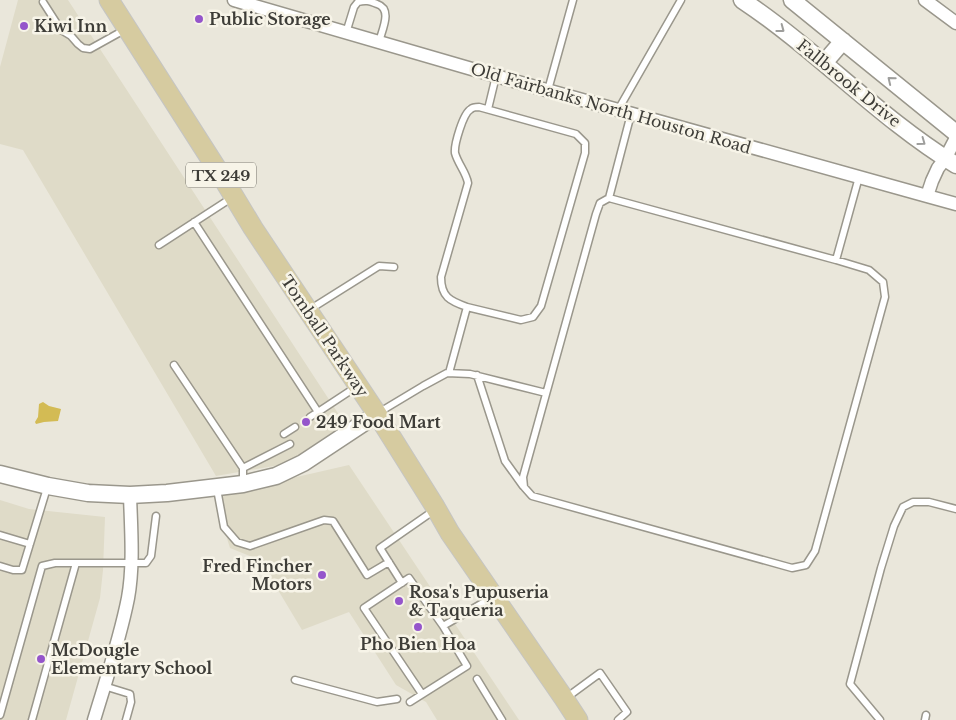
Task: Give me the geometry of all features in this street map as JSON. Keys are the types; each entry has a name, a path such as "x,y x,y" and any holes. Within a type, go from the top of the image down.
{"main road":[{"name":"Tomball Parkway","path":"109,0 253,228 377,414 450,533 565,699 575,719"},
{"name":"Fallbrook Drive","path":"742,0 793,38 893,121 951,162"},
{"name":"Fallbrook Drive","path":"792,0 956,133"},
{"path":"824,64 843,41"},
{"path":"0,474 48,486 88,493 130,495 217,488 243,476 276,476 303,462 377,414"}],"street":[{"name":"Old Fairbanks North Houston Road","path":"234,0 496,76 956,204"},
{"path":"925,0 956,23"},
{"path":"927,196 938,168 951,162 956,138"},
{"path":"94,720 120,634 128,597 131,563 130,495"}],"lane":[{"path":"346,33 354,7 358,2 366,0 382,6 385,10 386,16 379,42"},
{"path":"548,90 573,0"},
{"path":"618,110 682,0"},
{"path":"43,2 62,30 87,49 127,29"},
{"path":"488,109 496,76"},
{"path":"479,107 576,134 585,143 585,153 542,306 533,317 521,320 467,306 453,302 446,296 441,286 468,183 455,147 464,117 470,109 479,107"},
{"path":"609,198 631,114"},
{"path":"836,260 859,177"},
{"path":"158,246 234,196"},
{"path":"478,375 505,461 524,487 532,496 792,568 806,565 815,551 885,297 883,282 869,270 836,260 609,198 600,203 523,477 524,487"},
{"path":"194,222 318,412"},
{"path":"308,310 380,266 394,267"},
{"path":"449,373 467,306"},
{"path":"174,365 243,476 290,444"},
{"path":"377,414 446,373 478,375 546,393"},
{"path":"310,417 358,386"},
{"path":"284,434 295,427"},
{"path":"0,566 13,570 22,570 48,486"},
{"path":"217,488 224,527 237,542 250,546 324,520 333,522 368,575 389,562"},
{"path":"880,720 850,684 894,526 903,507 913,502 928,502 956,509"},
{"path":"402,583 380,548 437,509"},
{"path":"0,715 42,566 55,563 146,563 151,556 156,516"},
{"path":"0,535 30,544"},
{"path":"32,720 76,563"},
{"path":"410,702 467,666 442,626 408,578 364,608 422,694"},
{"path":"442,626 494,596"},
{"path":"565,699 600,673 627,712 618,720"},
{"path":"477,679 502,720"},
{"path":"296,680 377,702 397,698"},
{"path":"104,686 130,694 131,702 126,720"}],"shaded area":[{"path":"18,0 68,0 345,424 285,464 216,476 23,150 0,144 0,67"},
{"path":"43,402 49,406 61,409 58,421 36,424 39,404"},
{"path":"349,465 519,720 437,720 426,702 396,685 349,612 302,630 260,560 230,548 214,496"},
{"name":"McDougle Elementary School","path":"0,500 29,509 105,517 100,598 66,720 0,720"}],"place":[{"name":"Public Storage","path":"199,19"},
{"name":"Kiwi Inn","path":"24,26"},
{"name":"249 Food Mart","path":"306,422"},
{"name":"Fred Fincher Motors","path":"322,575"},
{"name":"Rosa's Pupuseria & Taqueria","path":"399,601"},
{"name":"Pho Bien Hoa","path":"418,627"},
{"name":"McDougle Elementary School","path":"41,659"}]}
